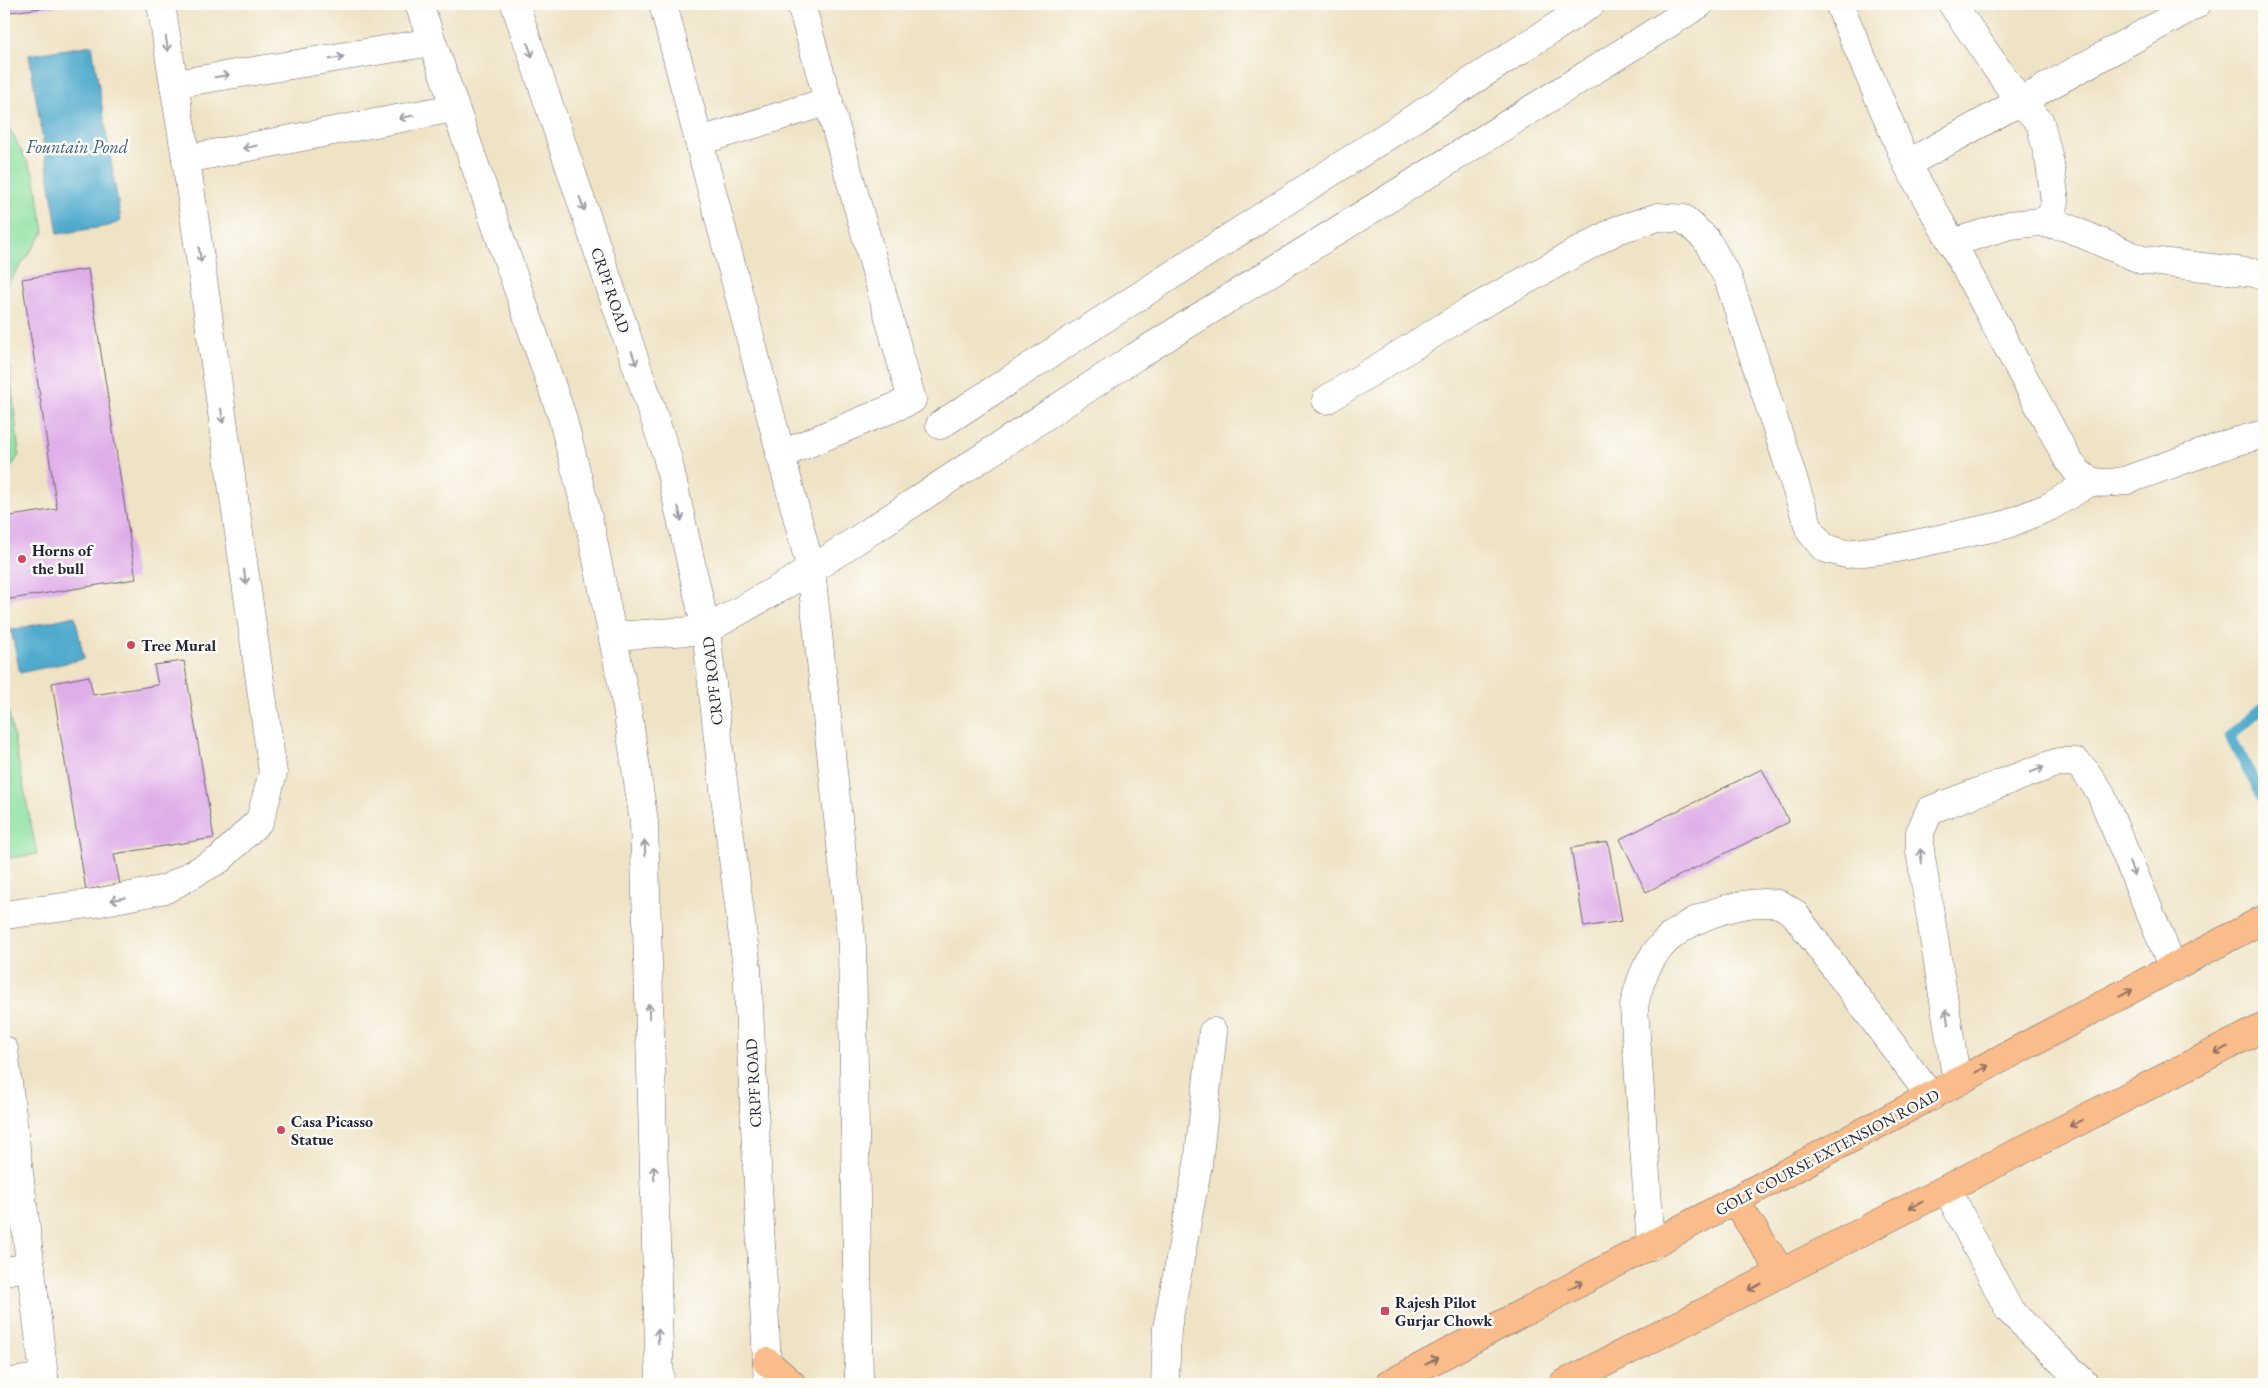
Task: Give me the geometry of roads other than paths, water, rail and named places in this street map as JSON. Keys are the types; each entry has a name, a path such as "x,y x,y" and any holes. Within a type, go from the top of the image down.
{"main road":[{"name":"GOLF COURSE EXTENSION ROAD","path":"1389,1384 2264,920"},
{"path":"1563,1384 2264,1028"},
{"path":"1735,1201 1782,1273"},
{"path":"768,1373 792,1384"}],"street":[{"path":"4,914 95,903 166,889 220,859 260,820 273,773 186,159 161,4"},
{"path":"419,4 562,416 591,530 627,708 644,822 660,1384"},
{"name":"CRPF ROAD","path":"515,4 667,456 706,630 721,765 748,968 768,1373"},
{"path":"663,4 811,570 852,946 859,1384"},
{"path":"780,454 912,400 801,4"},
{"path":"940,425 1591,4"},
{"path":"612,636 706,630 811,570 1143,352 1700,4"},
{"path":"1839,4 1907,164 1952,243 2068,460 2078,473 2090,482 2107,484 2124,481 2230,443 2264,434"},
{"path":"1952,4 2020,102 2040,122 2050,164 2055,202 2049,224"},
{"path":"1907,164 2197,4"},
{"path":"174,84 432,42"},
{"path":"700,141 829,101"},
{"path":"186,159 454,108"},
{"path":"1326,400 1468,312 1617,230 1658,217 1684,219 1706,239 1728,278 1810,531 1824,548 1846,554 1897,548 2005,525 2051,506 2090,482"},
{"path":"1952,243 2010,225 2040,222 2066,227 2142,260 2264,274"},
{"path":"1957,1082 1920,852 1920,832 1930,810 2058,762 2076,762 2086,772 2100,792 2173,968"},
{"path":"1651,1246 1634,1007 1638,982 1657,950 1678,931 1711,912 1756,904 1779,904 1794,913 1931,1097"},
{"path":"1165,1384 1167,1328 1198,1164 1213,1032"},
{"path":"4,1050 45,1380 4,1383"},
{"path":"1947,1190 2009,1310 2085,1384"},
{"path":"4,1271 31,1267"}],"water":[{"name":"Fountain Pond","path":"92,45 121,221 109,226 58,234 29,55"},
{"path":"75,616 84,659 20,673 11,630"}],"waterway":[{"path":"2264,706 2230,736 2264,800"}],"place":[{"name":"Horns of the bull","path":"22,559"},
{"name":"Tree Mural","path":"131,645"},
{"name":"Casa Picasso Statue","path":"281,1130"},
{"name":"Rajesh Pilot Gurjar Chowk","path":"1385,1311"}]}
